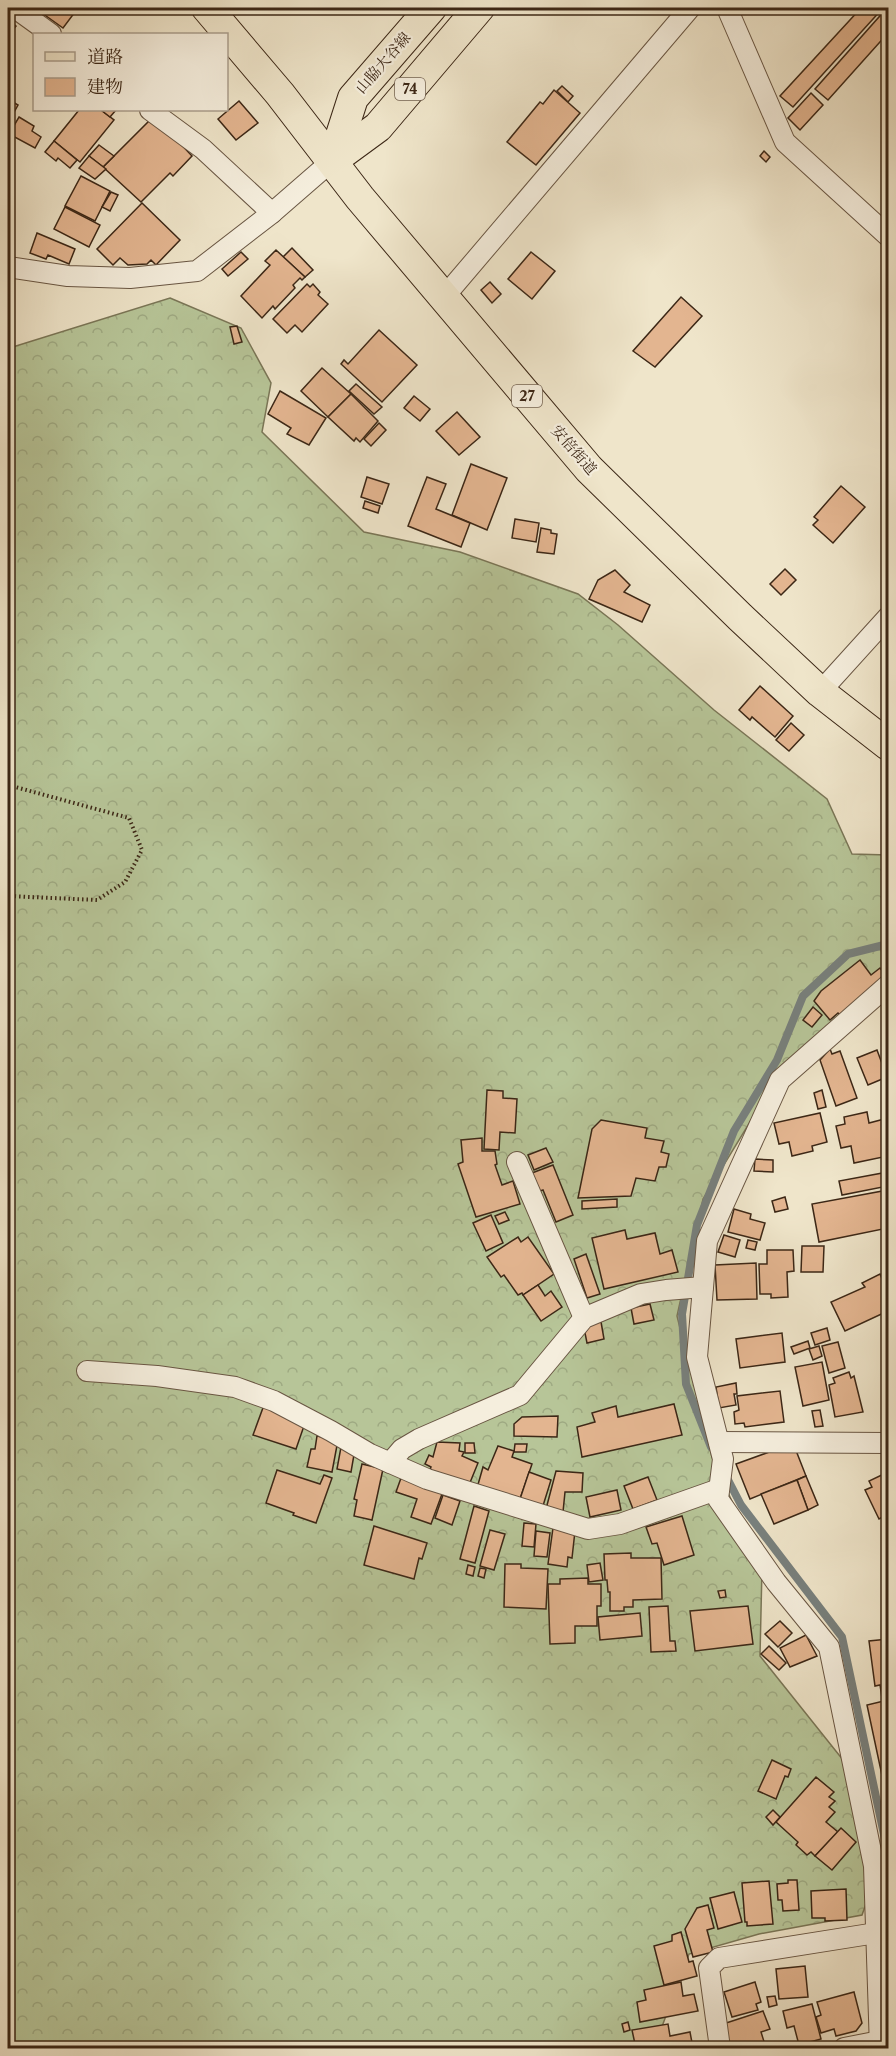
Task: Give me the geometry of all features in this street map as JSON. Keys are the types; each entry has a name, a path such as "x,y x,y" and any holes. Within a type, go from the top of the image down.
{"main road":[{"name":"安倍街道","path":"207,8 228,33"},
{"name":"山脇大谷線","path":"333,160 352,98 430,8"},
{"name":"74","path":"333,160 378,128 479,8"},
{"name":"安倍街道","path":"228,33 333,160 360,198 590,469 819,692 888,745"}],"street":[{"path":"15,8 50,33"},
{"path":"444,297 690,8"},
{"path":"727,8 785,142 888,236"},
{"path":"151,111 203,149 272,213"},
{"path":"8,267 68,276 130,278 197,271 272,213 333,160"},
{"path":"819,692 888,617"},
{"path":"844,2049 880,2045 876,1933 881,1866 829,1647 776,1582 718,1498 723,1459 697,1357 707,1240 780,1080 888,985"},
{"path":"517,1162 584,1318"},
{"path":"390,1463 402,1449 419,1439 520,1395 584,1318 641,1294 702,1287"},
{"path":"87,1371 158,1376 235,1387 274,1401 390,1463 427,1479 588,1529 620,1524 719,1489"},
{"path":"719,1442 888,1443"},
{"path":"720,2049 709,1968 719,1958 876,1933"}],"path":[{"path":"8,785 129,818 142,850 125,882 97,900 8,896"}],"green space":[{"path":"170,298 241,328 271,383 262,432 364,532 460,552 578,594 618,625 714,710 827,799 852,854 888,855 888,988 764,1099 703,1199 677,1316 712,1457 762,1568 760,1656 863,1785 878,1870 862,1915 759,1934 689,1954 654,2048 8,2048 8,347"}],"building":[{"path":"35,8 78,8 63,28"},
{"path":"861,8 883,8 793,107 780,96"},
{"path":"887,8 888,33 828,100 815,89"},
{"path":"8,19 16,26 8,36"},
{"path":"562,86 573,96 568,102 557,91"},
{"path":"554,90 580,113 536,165 507,142 540,102 543,104"},
{"path":"811,93 823,105 800,130 788,118"},
{"path":"8,99 18,105 8,123"},
{"path":"239,101 258,123 236,140 218,119"},
{"path":"78,111 102,111 114,120 80,162 54,141"},
{"path":"102,111 115,111 110,117"},
{"path":"19,117 34,126 32,131 41,137 35,148 9,134"},
{"path":"150,120 177,140 192,156 173,176 170,173 141,202 103,167"},
{"path":"54,141 77,160 70,168 58,158 56,161 45,152"},
{"path":"99,145 114,156 103,167 89,156"},
{"path":"764,151 770,157 766,162 760,156"},
{"path":"89,156 106,169 95,179 79,168"},
{"path":"81,176 110,191 95,221 65,206"},
{"path":"111,192 118,195 110,211 102,207"},
{"path":"142,203 180,240 156,265 151,260 147,264 128,265 120,258 113,265 97,249"},
{"path":"65,207 100,225 89,247 54,229"},
{"path":"37,233 75,249 69,264 48,255 46,259 30,253"},
{"path":"292,248 313,270 305,277 283,257"},
{"path":"276,250 305,277 302,280 300,278 293,285 295,288 275,309 273,306 262,318 241,296 270,265 265,261"},
{"path":"241,252 248,259 228,276 222,269"},
{"path":"531,252 555,271 532,299 508,279"},
{"path":"490,282 501,294 492,303 481,290"},
{"path":"307,284 310,287 313,284 320,292 318,295 328,304 302,332 295,325 287,333 273,319"},
{"path":"681,297 702,316 655,367 633,351"},
{"path":"237,326 242,342 234,344 230,327"},
{"path":"379,330 417,365 382,402 341,364 344,360 348,364"},
{"path":"322,368 351,394 328,417 301,391"},
{"path":"356,384 382,407 374,414 349,391"},
{"path":"280,391 326,418 309,445 287,434 291,428 268,414"},
{"path":"351,394 378,421 360,442 356,438 354,441 328,417"},
{"path":"414,396 430,409 420,421 404,408"},
{"path":"457,412 480,437 459,455 436,431"},
{"path":"379,423 386,430 371,446 364,439"},
{"path":"471,464 507,478 487,530 452,515"},
{"path":"367,477 389,484 382,504 361,497"},
{"path":"427,477 446,484 436,509 470,523 461,547 408,526"},
{"path":"841,486 865,507 833,543 813,525 818,520 814,517"},
{"path":"365,501 380,506 378,513 363,508"},
{"path":"515,519 539,523 536,542 512,538"},
{"path":"541,528 557,534 554,554 537,552"},
{"path":"785,569 796,580 781,595 770,584"},
{"path":"615,570 630,585 624,592 650,605 642,622 589,599 598,580"},
{"path":"760,686 793,716 775,737 752,717 750,720 739,710"},
{"path":"791,723 804,735 789,751 776,740"},
{"path":"860,960 871,975 880,968 887,977 840,1015 838,1013 830,1020 814,1001 821,991"},
{"path":"813,1007 822,1015 812,1027 803,1020"},
{"path":"830,1049 832,1054 840,1051 857,1098 836,1106 820,1060"},
{"path":"877,1050 887,1077 868,1085 857,1058"},
{"path":"487,1090 503,1091 503,1098 517,1099 515,1133 500,1132 499,1150 484,1149"},
{"path":"822,1090 826,1107 818,1109 814,1093"},
{"path":"867,1112 869,1123 888,1118 888,1156 854,1163 851,1146 841,1148 836,1126 845,1124 844,1117"},
{"path":"820,1113 827,1142 812,1146 813,1151 792,1156 789,1142 779,1144 774,1123"},
{"path":"601,1120 647,1128 645,1138 664,1141 661,1152 669,1154 666,1167 659,1167 655,1181 636,1178 631,1196 578,1198 592,1129"},
{"path":"482,1138 482,1151 495,1151 497,1164 495,1165 502,1185 513,1181 520,1204 476,1217 458,1164 463,1162 461,1140"},
{"path":"546,1148 553,1162 534,1170 528,1155"},
{"path":"755,1159 773,1160 773,1172 754,1171"},
{"path":"553,1165 573,1215 556,1222 543,1190 540,1191 532,1173"},
{"path":"888,1172 888,1186 842,1195 839,1181"},
{"path":"888,1190 888,1228 819,1242 812,1204"},
{"path":"785,1197 788,1209 775,1212 772,1201"},
{"path":"617,1199 617,1207 582,1209 582,1201"},
{"path":"734,1209 751,1214 750,1219 765,1223 760,1240 728,1232"},
{"path":"505,1212 509,1220 499,1224 495,1216"},
{"path":"491,1215 503,1243 486,1251 473,1223"},
{"path":"625,1230 627,1239 655,1233 660,1254 672,1250 678,1272 604,1289 592,1238"},
{"path":"724,1235 740,1240 735,1257 718,1252"},
{"path":"518,1237 521,1242 528,1237 554,1274 523,1295 522,1293 518,1295 487,1257"},
{"path":"748,1240 757,1242 755,1250 746,1248"},
{"path":"802,1246 824,1246 823,1272 801,1272"},
{"path":"767,1250 793,1250 794,1271 787,1272 788,1297 771,1298 771,1294 760,1294 759,1264 767,1264"},
{"path":"586,1254 600,1294 587,1298 574,1259"},
{"path":"756,1263 757,1299 717,1300 715,1265"},
{"path":"880,1274 888,1293 888,1311 845,1331 831,1302 865,1287 862,1283"},
{"path":"538,1285 545,1296 551,1291 562,1307 541,1321 523,1295"},
{"path":"650,1304 654,1320 634,1324 631,1308"},
{"path":"600,1316 604,1339 587,1343 585,1333 594,1317"},
{"path":"827,1328 830,1340 815,1345 811,1333"},
{"path":"782,1333 785,1362 740,1368 736,1339"},
{"path":"808,1341 810,1348 794,1354 791,1347"},
{"path":"838,1342 845,1368 829,1373 822,1346"},
{"path":"819,1346 822,1356 813,1360 809,1349"},
{"path":"822,1362 829,1400 803,1406 795,1367"},
{"path":"849,1372 851,1378 854,1376 863,1412 835,1417 829,1385 835,1383 833,1378"},
{"path":"736,1383 737,1394 734,1394 736,1405 719,1408 716,1387"},
{"path":"780,1391 784,1422 745,1427 744,1423 735,1424 734,1412 739,1410 737,1396"},
{"path":"674,1404 682,1435 582,1457 577,1427 595,1422 592,1413 616,1406 618,1417"},
{"path":"264,1405 305,1423 296,1449 253,1435"},
{"path":"820,1410 823,1426 815,1427 812,1411"},
{"path":"558,1416 557,1437 514,1436 514,1424 522,1417"},
{"path":"317,1436 338,1440 332,1472 307,1467 311,1449 315,1449"},
{"path":"437,1442 460,1443 459,1451 464,1452 462,1456 478,1463 469,1485 430,1470 431,1467 425,1464 429,1455 433,1457"},
{"path":"465,1443 474,1443 475,1453 465,1453"},
{"path":"515,1444 527,1444 526,1452 514,1452"},
{"path":"498,1446 514,1451 512,1457 532,1464 519,1502 477,1488 483,1467 488,1470"},
{"path":"786,1446 795,1448 806,1476 750,1499 736,1464"},
{"path":"341,1447 355,1449 351,1472 337,1469"},
{"path":"362,1464 383,1469 372,1520 354,1516 357,1500 354,1499"},
{"path":"277,1470 320,1484 324,1475 332,1478 316,1523 266,1503"},
{"path":"556,1471 583,1473 582,1492 565,1492 563,1512 546,1509"},
{"path":"529,1472 551,1480 542,1509 519,1502"},
{"path":"888,1472 888,1514 879,1519 865,1490 872,1487 869,1481"},
{"path":"806,1476 818,1505 808,1510 797,1480"},
{"path":"648,1477 657,1500 633,1509 624,1486"},
{"path":"401,1478 442,1494 431,1524 411,1517 417,1499 396,1492"},
{"path":"797,1480 808,1510 774,1524 761,1494"},
{"path":"617,1490 621,1510 590,1517 586,1497"},
{"path":"443,1495 460,1501 452,1525 435,1518"},
{"path":"474,1506 489,1511 475,1563 460,1559"},
{"path":"682,1516 694,1555 664,1565 657,1543 652,1544 646,1527"},
{"path":"524,1523 536,1524 534,1547 522,1546"},
{"path":"374,1526 427,1543 422,1559 419,1558 414,1579 364,1565"},
{"path":"553,1528 575,1531 572,1558 568,1557 567,1567 548,1564"},
{"path":"490,1530 505,1534 494,1570 480,1566"},
{"path":"536,1531 550,1533 547,1557 534,1556"},
{"path":"631,1553 631,1558 661,1558 662,1599 633,1600 633,1607 624,1607 624,1611 610,1611 610,1592 608,1592 607,1580 605,1580 604,1554"},
{"path":"600,1563 603,1580 589,1582 587,1565"},
{"path":"505,1564 521,1564 521,1568 548,1569 546,1609 504,1607"},
{"path":"468,1565 475,1567 473,1576 466,1574"},
{"path":"480,1568 486,1569 484,1578 478,1576"},
{"path":"588,1578 588,1584 601,1584 601,1606 597,1606 597,1626 575,1626 575,1643 550,1644 548,1584 560,1584 560,1579"},
{"path":"725,1590 726,1597 720,1598 718,1591"},
{"path":"668,1606 670,1641 675,1641 676,1651 651,1652 649,1607"},
{"path":"748,1606 753,1644 695,1651 690,1611"},
{"path":"640,1613 642,1636 600,1640 598,1617"},
{"path":"780,1621 792,1633 778,1647 765,1634"},
{"path":"806,1635 817,1656 790,1667 780,1648"},
{"path":"888,1639 888,1697 882,1698 880,1685 875,1686 869,1641"},
{"path":"769,1646 786,1663 779,1670 761,1654"},
{"path":"888,1700 888,1784 884,1785 867,1705"},
{"path":"772,1760 791,1769 788,1777 785,1776 776,1799 758,1791"},
{"path":"816,1777 834,1792 829,1797 835,1801 829,1807 835,1812 826,1822 838,1832 815,1856 811,1852 807,1855 796,1845 798,1842 776,1822"},
{"path":"773,1810 780,1817 773,1825 766,1817"},
{"path":"841,1828 856,1842 832,1870 815,1856"},
{"path":"788,1880 797,1880 799,1910 783,1911 782,1900 778,1900 777,1884 788,1883"},
{"path":"769,1881 773,1924 747,1926 742,1883"},
{"path":"846,1889 847,1920 825,1921 825,1918 812,1918 811,1891"},
{"path":"734,1892 742,1922 718,1929 710,1898"},
{"path":"708,1905 714,1928 707,1930 713,1952 693,1957 685,1929 697,1908"},
{"path":"681,1932 689,1962 693,1961 697,1976 664,1985 654,1946 672,1941 672,1935"},
{"path":"805,1966 808,1997 779,1999 776,1969"},
{"path":"681,1982 683,1996 694,1994 698,2011 640,2022 637,2002 646,2000 644,1990"},
{"path":"755,1982 761,2002 756,2004 758,2010 732,2017 724,1992"},
{"path":"854,1992 862,2023 856,2031 836,2036 834,2029 821,2033 816,2017 821,2015 817,2002"},
{"path":"775,1996 777,2005 769,2007 767,1997"},
{"path":"812,2004 821,2039 799,2045 794,2026 787,2028 783,2011"},
{"path":"763,2011 770,2029 761,2032 766,2048 729,2048 723,2024"},
{"path":"628,2022 630,2030 624,2032 622,2024"},
{"path":"668,2024 670,2036 690,2032 693,2048 639,2048 638,2043 635,2044 632,2030"}],"waterway":[{"path":"711,1447 686,1384 682,1314 697,1225 734,1131 777,1060 803,996 848,954 888,944"},
{"path":"726,1476 741,1505 842,1637 886,1844 888,1922"}]}
